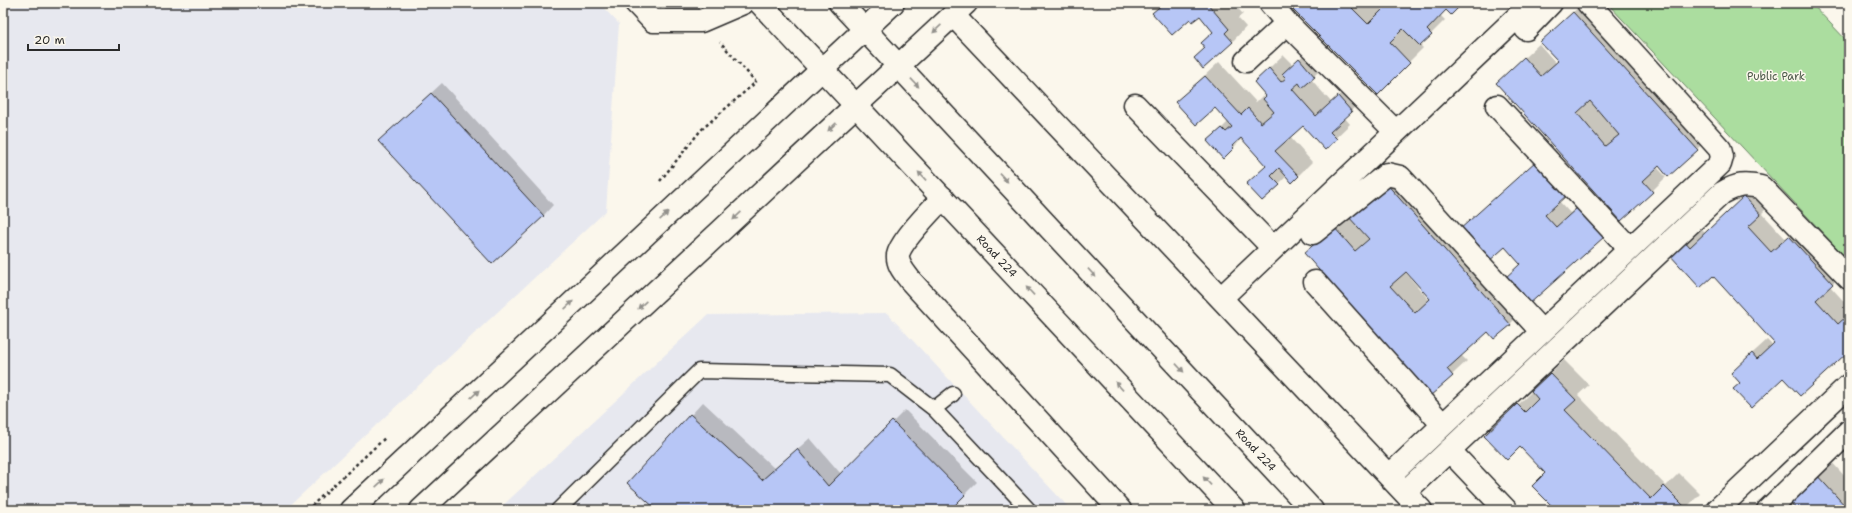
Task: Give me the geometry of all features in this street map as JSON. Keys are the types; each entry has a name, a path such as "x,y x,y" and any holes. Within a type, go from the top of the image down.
{"street":[{"path":"636,3 653,21 701,21 743,3"},
{"name":"Road 224","path":"760,3 1234,510"},
{"name":"Road 224","path":"840,3 1312,510"},
{"path":"352,510 893,3"},
{"path":"1270,3 1287,23 1396,132"},
{"path":"1221,298 1532,3"},
{"path":"1515,40 1551,3"},
{"path":"1389,476 1720,164 1722,157 1720,149 1588,3"},
{"path":"421,510 960,9 1221,298 1421,510"},
{"path":"1246,61 1287,23"},
{"path":"1135,105 1273,248"},
{"path":"1497,106 1630,249"},
{"path":"1313,233 1387,174 1400,177 1542,332"},
{"path":"1404,492 1722,193 1735,186 1745,184 1762,187 1849,278"},
{"path":"943,198 904,243 898,255 901,268 910,280 1120,510"},
{"path":"1315,282 1444,425"},
{"path":"1717,510 1849,385"},
{"path":"1768,510 1849,431"},
{"path":"1449,450 1506,510"}],"lane":[{"path":"558,510 699,371 890,376 934,410 1029,510"},
{"path":"934,410 953,394"}],"path":[{"path":"656,186 701,130 756,82 701,21"},
{"path":"307,510 389,435"}],"shaded area":[{"path":"3,3 599,3 619,24 606,211 285,510 3,510"},
{"path":"887,313 1071,510 498,510 708,315"}],"green space":[{"name":"Public Park","path":"1607,3 1811,3 1849,43 1849,261"}],"building":[{"path":"1164,3 1207,3 1229,29 1225,33 1233,42 1203,69 1194,58 1205,48 1201,43 1213,32 1200,16 1192,22 1190,19 1172,35 1152,13"},
{"path":"1286,3 1357,3 1352,8 1368,24 1389,3 1463,3 1451,15 1446,10 1427,30 1432,35 1420,46 1403,29 1390,42 1410,63 1378,95"},
{"path":"1573,12 1698,150 1668,177 1659,166 1643,181 1653,192 1621,221 1496,83 1524,57 1541,76 1558,61 1540,42","holes":["1590,101 1619,135 1605,146 1577,113"]},
{"path":"1299,58 1315,77 1302,88 1299,83 1292,89 1316,116 1338,96 1352,112 1330,132 1337,139 1325,150 1303,126 1275,151 1299,176 1292,183 1279,168 1271,176 1280,185 1262,201 1246,184 1266,166 1241,138 1232,146 1234,148 1223,159 1207,141 1222,128 1226,132 1232,127 1215,108 1196,125 1175,102 1205,76 1241,115 1248,108 1261,123 1274,112 1263,99 1266,96 1254,82 1269,68 1281,82 1286,78 1282,74"},
{"path":"431,93 544,216 492,264 378,141"},
{"path":"1536,161 1567,195 1545,215 1556,227 1577,208 1604,237 1527,306 1503,280 1520,264 1505,247 1488,262 1459,230"},
{"path":"1385,182 1511,325 1494,339 1488,332 1447,369 1453,376 1430,396 1304,253 1334,227 1355,251 1369,239 1347,215","holes":["1406,272 1430,299 1415,313 1390,286"]},
{"path":"1744,196 1761,215 1748,227 1771,252 1789,236 1833,284 1816,300 1838,324 1849,314 1849,351 1800,396 1783,378 1751,408 1733,389 1740,383 1731,373 1752,353 1757,359 1774,343 1713,276 1700,288 1669,254 1684,240 1690,247"},
{"path":"1550,373 1576,400 1565,410 1651,499 1664,486 1687,509 1556,510 1532,486 1545,473 1520,447 1507,460 1484,436 1517,404 1525,412 1538,399 1531,391"},
{"path":"690,414 762,480 797,449 828,486 892,421 965,495 950,510 657,510 627,483"},
{"path":"1814,472 1848,509 1847,510 1796,510 1786,498"}]}
